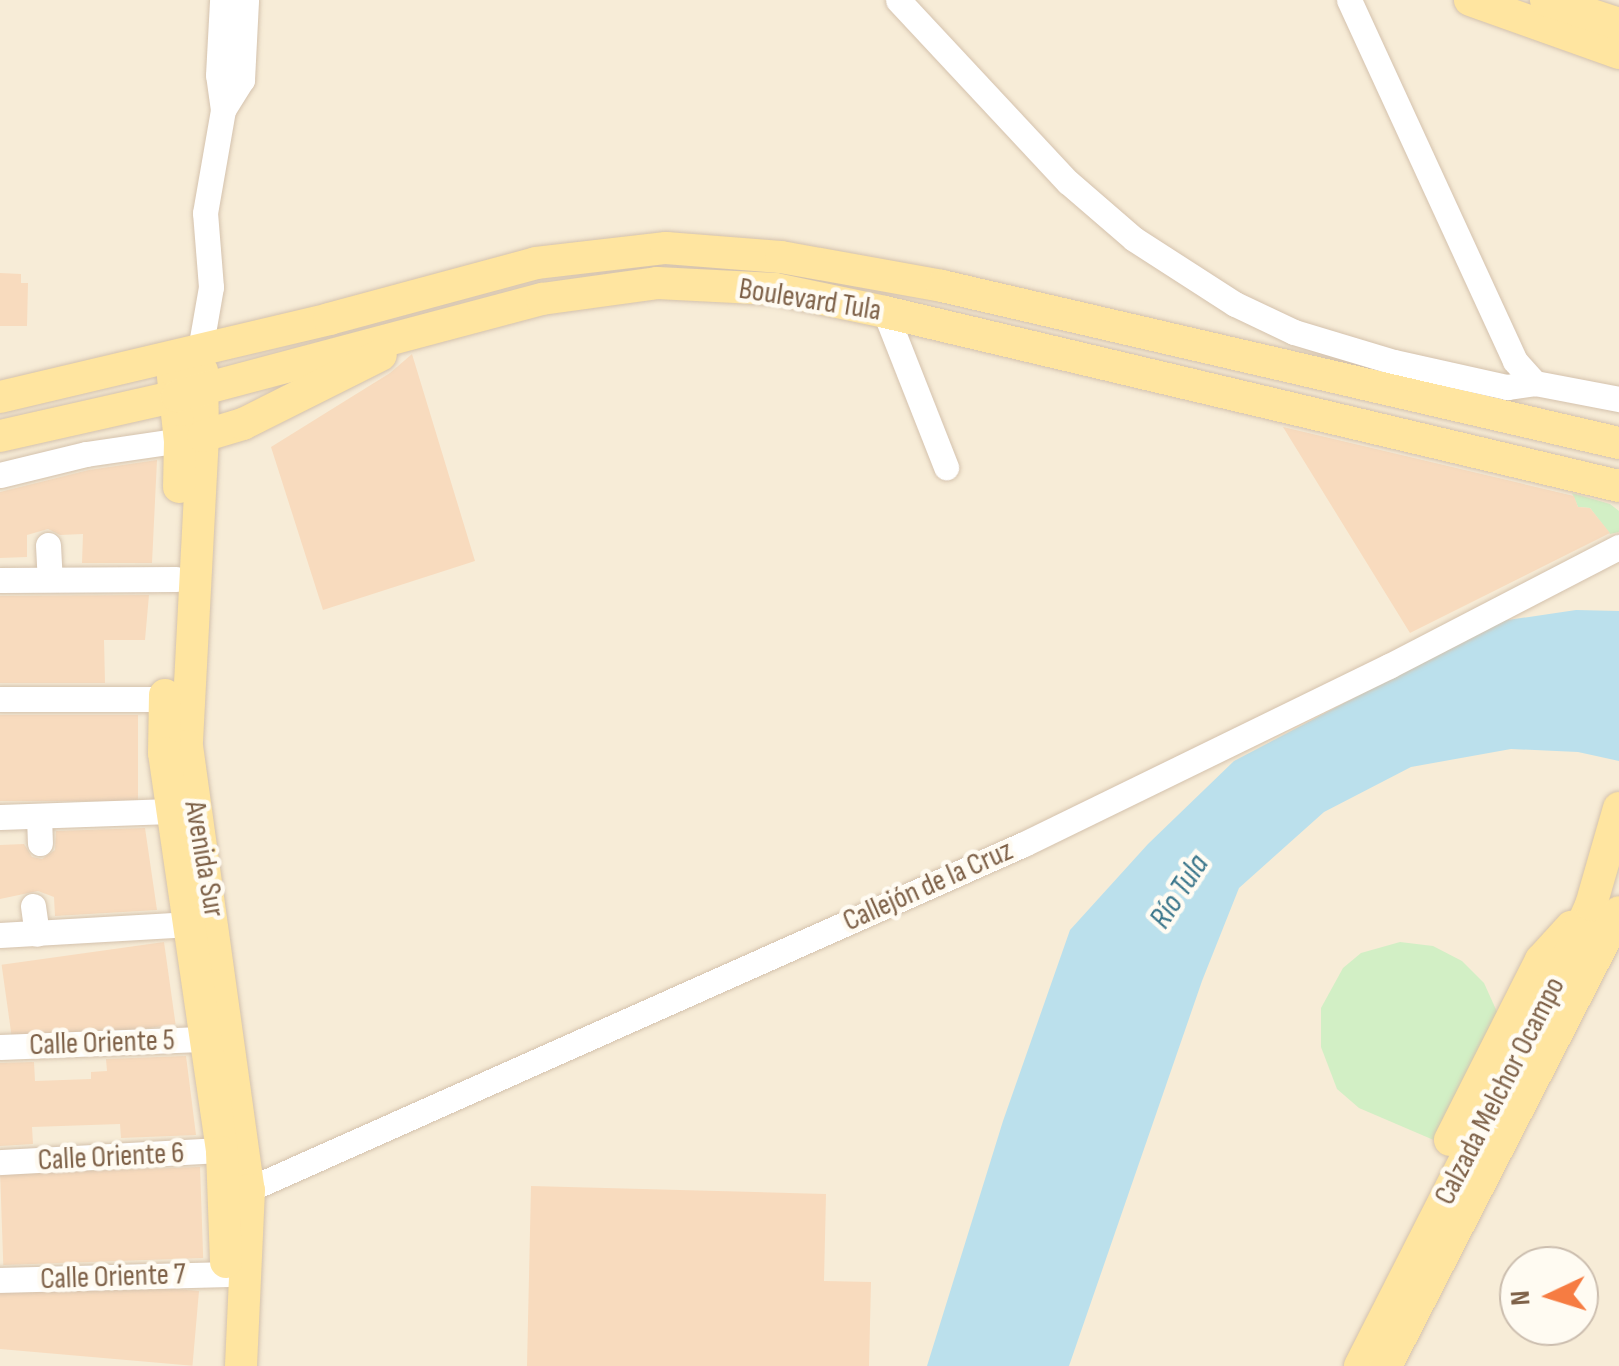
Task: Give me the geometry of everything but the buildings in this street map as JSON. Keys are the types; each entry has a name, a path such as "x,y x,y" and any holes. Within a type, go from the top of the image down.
{"main road":[{"path":"1470,0 1603,37 1619,53"},
{"path":"1546,0 1619,24"},
{"name":"Boulevard Tula","path":"0,397 536,263 666,248 781,257 942,286 1619,444"},
{"name":"Boulevard Tula","path":"0,436 190,392 542,299 656,283 775,289 1619,486"},
{"path":"192,439 243,424 363,365 406,335"},
{"name":"Avenida Sur","path":"184,354 192,439 188,746 237,1195 241,1366"},
{"name":"Avenida Sur","path":"192,439 165,698 164,753 191,924 217,1038"},
{"name":"Calzada Melchor Ocampo","path":"1386,1366 1512,1093 1610,910 1604,866 1619,808"},
{"path":"1335,1366 1541,960 1610,910"},
{"path":"1409,1366 1601,990 1610,910"},
{"path":"1494,1054 1512,1093 1518,1153"},
{"name":"Calzada Melchor Ocampo","path":"1360,1366 1462,1166 1512,1093"},
{"path":"1422,1195 1462,1166"},
{"name":"Avenida Sur","path":"222,1366 226,1274 237,1195"}],"street":[{"path":"184,354 211,287 205,213 223,110 218,75 222,0"},
{"path":"223,110 242,80 246,0"},
{"path":"898,0 1068,182 1134,239 1235,304 1294,332 1394,362 1507,386 1535,382 1619,399"},
{"path":"1349,0 1515,361 1535,382"},
{"path":"884,312 946,467"},
{"path":"1288,366 1294,332"},
{"path":"0,475 86,454 192,439"},
{"path":"48,545 50,579"},
{"name":"Callejón de la Cruz","path":"237,1195 1024,844 1389,666 1619,547"},
{"path":"0,580 176,578"},
{"path":"0,699 165,698"},
{"path":"0,817 171,811"},
{"path":"39,816 40,843"},
{"path":"33,906 36,934"},
{"path":"0,935 191,924"},
{"name":"Calle Oriente 5","path":"0,1046 63,1057 217,1038"},
{"name":"Calle Oriente 6","path":"0,1162 233,1150"},
{"name":"Calle Oriente 7","path":"0,1280 226,1274"}],"shaded area":[{"path":"0,0 1619,0 1619,1366 0,1366"}],"green space":[{"path":"1572,493 1610,504 1619,511 1619,532 1610,534 1590,508 1578,507"},
{"path":"1400,942 1433,946 1462,961 1484,983 1498,1014 1443,1144 1359,1108 1337,1089 1321,1047 1321,1008 1343,968 1361,953"}],"water":[{"name":"Río Tula","path":"1576,610 1619,611 1619,761 1578,752 1511,749 1411,767 1324,812 1239,888 1202,981 1069,1366 927,1366 1003,1121 1070,930 1148,844 1234,761 1501,621"}]}
